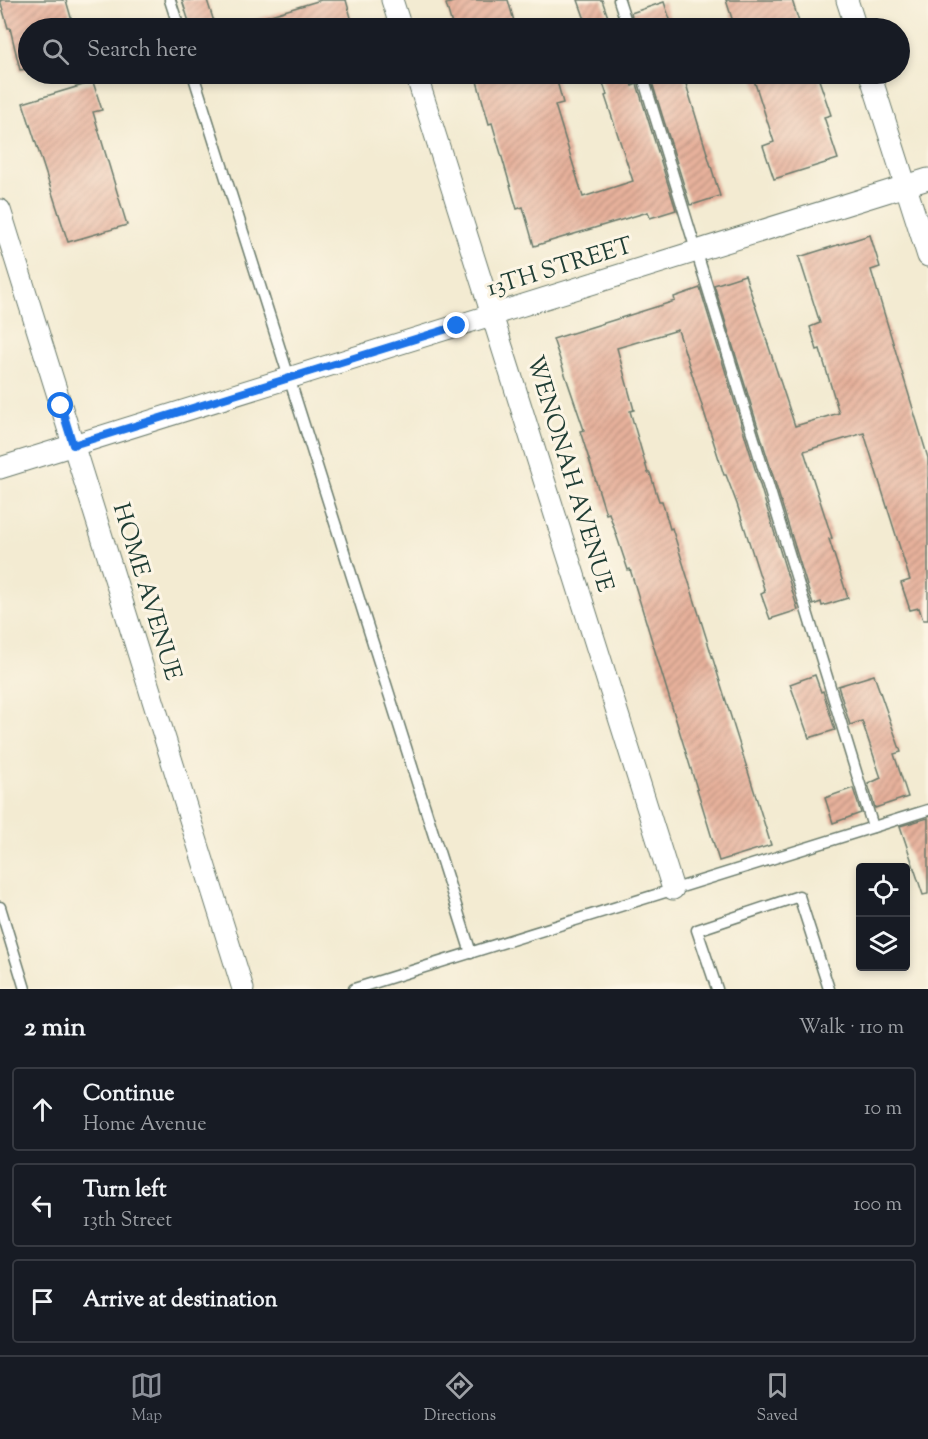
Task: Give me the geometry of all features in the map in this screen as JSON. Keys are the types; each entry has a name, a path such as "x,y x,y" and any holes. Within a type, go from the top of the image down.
{"street":[{"path":"392,0 398,18"},
{"path":"847,0 853,18"},
{"name":"WENONAH AVENUE","path":"419,84 673,890"},
{"path":"873,84 928,256"},
{"name":"13TH STREET","path":"0,468 928,179"},
{"name":"HOME AVENUE","path":"0,210 243,989"}],"lane":[{"path":"170,0 176,18"},
{"path":"619,0 625,18"},
{"path":"196,84 471,952"},
{"path":"645,84 873,827"},
{"path":"354,989 928,810"},
{"path":"717,989 697,930 799,896 829,989"},
{"path":"0,907 25,989"}],"building":[{"path":"0,0 66,0 71,18 18,18 18,62 10,28 8,28"},
{"path":"182,0 207,0 213,18 188,18"},
{"path":"321,0 346,0 351,18 261,18"},
{"path":"460,0 508,0 513,18 450,18 446,4"},
{"path":"578,0 602,0 608,18 584,18"},
{"path":"726,0 792,0 798,18 732,18"},
{"path":"664,2 670,18 632,18 631,13"},
{"path":"86,84 94,84 102,110 93,112 127,225 68,242 23,103"},
{"path":"478,84 558,84 563,103 555,105 583,197 633,181 605,96 607,95 603,84 631,84 632,86 637,84 676,210 650,218 648,212 534,246 523,207 517,209 492,123 489,124"},
{"path":"653,84 686,84 720,196 690,205"},
{"path":"755,84 820,84 831,115 824,117 838,159 774,179 763,146 774,142"},
{"path":"870,235 880,267 871,270 928,458 928,620 923,620 919,608 910,610 901,583 910,580 864,433 804,451 832,538 829,539 848,598 822,606 821,602 813,605 714,285 745,275 795,426 839,413 820,349 817,350 810,327 820,323 799,257"},
{"path":"700,288 798,610 770,619 761,594 765,592 737,504 726,475 724,475 678,330 617,348 634,410 630,411 648,473 650,473 659,501 662,501 670,529 672,528 771,845 719,861 630,569 628,570 609,513 606,514 580,431 584,430 553,339 675,301 674,297"},
{"path":"815,675 821,692 823,691 835,730 809,738 790,684"},
{"path":"874,675 901,752 894,754 908,797 875,808 868,784 881,778 862,721 850,725 838,686"},
{"path":"853,788 861,813 833,823 825,798"},
{"path":"928,818 928,894 923,895 900,826"}],"route":[{"path":"61,406 73,445 457,326"}]}
